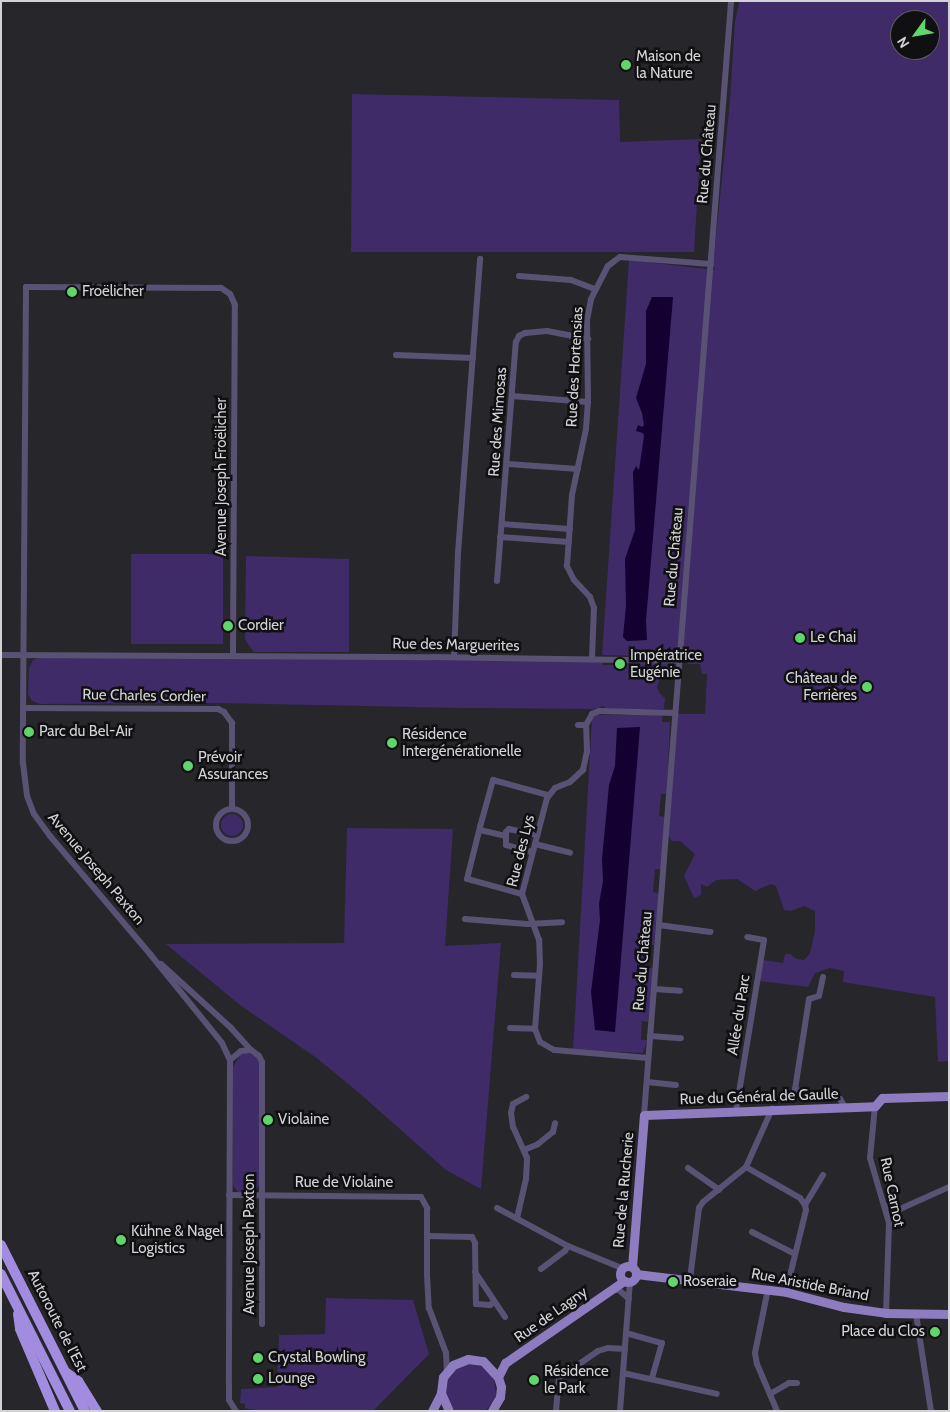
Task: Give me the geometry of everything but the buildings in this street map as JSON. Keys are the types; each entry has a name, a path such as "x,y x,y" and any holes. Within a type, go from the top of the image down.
{"highway":[{"name":"Autoroute de l’Est","path":"1,1245 85,1411"},
{"name":"Autoroute de l’Est","path":"1,1274 70,1411"},
{"path":"17,1305 20,1329 54,1411"},
{"path":"66,1372 78,1381 97,1411"}],"main road":[{"name":"Rue du Général de Gaulle","path":"644,1115 875,1106 882,1098 949,1096"},
{"name":"Rue de la Rucherie","path":"634,1270 644,1115"},
{"path":"626,1266 634,1270 634,1279 627,1282 620,1274 622,1268 626,1266"},
{"name":"Rue Aristide Briand","path":"634,1270 786,1292 844,1307 886,1313 949,1314"},
{"name":"Rue de Lagny","path":"498,1377 506,1364 612,1290 627,1282"},
{"path":"449,1411 442,1401 441,1393 441,1385 447,1370 461,1361 475,1360 488,1365 506,1364"},
{"path":"488,1365 498,1377 501,1387 500,1397 492,1411"},
{"path":"432,1411 441,1393"}],"street":[{"name":"Rue du Château","path":"644,1115 731,1"},
{"name":"Rue des Hortensias","path":"592,659 594,608 590,597 570,574 567,566 572,495 578,469 588,402 588,339 591,299 608,266 620,257 711,264"},
{"path":"454,657 458,554 480,259"},
{"path":"519,276 571,280 595,289"},
{"name":"Avenue Joseph Paxton","path":"26,287 23,773 27,796 34,814 222,1043 230,1060 228,1385 229,1400 235,1410"},
{"name":"Avenue Joseph Froëlicher","path":"26,287 221,288 230,294 235,305 233,656"},
{"name":"Rue des Mimosas","path":"497,581 516,342 521,334 547,331 588,339"},
{"path":"396,355 473,358"},
{"path":"512,396 588,402"},
{"path":"507,464 578,469"},
{"path":"502,524 570,530"},
{"path":"500,537 568,542"},
{"path":"1,654 233,656"},
{"name":"Rue des Marguerites","path":"233,656 678,661"},
{"name":"Rue Charles Cordier","path":"23,708 218,709 224,712 232,724 232,809"},
{"path":"522,894 467,879 493,780 548,795 555,788 570,782 583,770 587,751 586,725 592,714 599,711 675,713"},
{"path":"578,725 586,725"},
{"name":"Rue des Lys","path":"535,1029 539,976 538,940 522,894 548,795"},
{"path":"232,809 246,816 248,826 244,836 232,841 222,837 217,828 218,817 232,809"},
{"path":"532,852 506,845 505,836 510,829 537,835"},
{"path":"480,830 505,836"},
{"path":"535,844 570,853"},
{"path":"465,919 534,924 562,922"},
{"path":"659,925 710,932"},
{"name":"Allée du Parc","path":"736,1111 764,940 747,937"},
{"name":"Avenue Joseph Paxton","path":"150,954 231,1028 251,1050 260,1056 264,1068 262,1324"},
{"path":"514,975 539,976"},
{"path":"823,977 818,996 809,999 796,1089 805,1094 830,1095 840,1099 845,1107"},
{"path":"654,989 680,991"},
{"path":"510,1028 535,1029 540,1042 554,1050 648,1058"},
{"path":"650,1036 681,1038"},
{"path":"230,1060 241,1051 251,1050"},
{"path":"646,1082 676,1085"},
{"path":"516,1218 526,1179 526,1158 514,1127 511,1113 513,1104 526,1097"},
{"name":"Rue Carnot","path":"875,1106 870,1158 876,1182 886,1206 889,1223 886,1313"},
{"path":"690,1279 699,1208 746,1168 772,1109"},
{"path":"524,1150 538,1144 553,1132 555,1123"},
{"path":"688,1168 719,1190"},
{"path":"746,1168 800,1198 805,1205 806,1210 786,1292"},
{"path":"805,1205 823,1175"},
{"path":"886,1206 900,1209 949,1187"},
{"name":"Rue de Violaine","path":"229,1195 417,1196 424,1200 427,1208 426,1236"},
{"path":"496,1208 568,1246 622,1268"},
{"path":"752,1232 795,1254"},
{"path":"447,1370 446,1353 430,1308 426,1236 472,1237 475,1243 476,1304 490,1305 494,1302"},
{"path":"541,1268 565,1251 568,1246"},
{"path":"475,1272 505,1317"},
{"path":"620,1411 629,1299 627,1282"},
{"path":"768,1289 755,1352 757,1364 777,1411"},
{"name":"Rue de Lagny","path":"612,1290 619,1290 629,1299"},
{"path":"916,1314 931,1411"},
{"path":"626,1334 662,1343 652,1379"},
{"path":"556,1411 559,1378 598,1352 608,1348 625,1349"},
{"path":"446,1353 461,1361"},
{"path":"623,1372 717,1394"},
{"path":"770,1394 789,1383 797,1383"}],"shaded area":[{"path":"737,1 949,1 949,1061 938,1062 935,997 843,982 844,971 830,968 815,973 808,987 760,981 763,960 783,963 785,954 790,954 797,959 804,960 810,953 815,931 815,911 804,906 791,911 784,910 776,886 771,884 755,891 737,879 716,880 707,887 701,884 701,895 694,898 684,876 695,854 680,841 672,841 668,835 678,714 705,714 707,674 702,674 700,664 688,664 685,659 674,657 602,655 629,260 715,270 713,266 730,101 735,21 739,3"},
{"path":"352,94 619,100 620,142 701,139 694,252 351,252"},
{"path":"652,297 673,297 646,621 647,640 627,641 623,637 626,606 625,559 635,530 633,472 636,466 639,470 644,436 643,433 636,431 638,425 642,427 644,425 636,398 646,364 646,311"},
{"path":"131,554 223,554 223,644 131,644"},
{"path":"246,556 349,559 349,652 254,652 245,640"},
{"path":"43,657 602,661 603,665 624,665 625,662 668,664 667,673 661,676 657,687 660,694 665,698 664,709 605,709 604,706 593,709 217,703 40,704 32,701 28,694 29,668 33,660"},
{"path":"595,715 662,715 662,722 670,722 667,794 661,794 659,816 666,817 661,869 655,869 653,892 659,893 654,945 648,945 647,968 653,968 648,1022 642,1021 641,1040 647,1040 643,1053 573,1050 592,719"},
{"path":"640,727 615,1032 595,1030 591,992 600,920 599,904 603,881 602,859 609,785 615,766 617,728"},
{"path":"228,814 236,814 243,821 243,829 236,836 228,836 221,829 221,821"},
{"path":"347,828 453,829 445,946 501,943 481,1189 446,1170 318,1059 240,1005 166,944 344,943"},
{"path":"248,1053 256,1057 260,1063 259,1186 254,1192 238,1192 233,1186 233,1067 241,1054"},
{"path":"326,1298 413,1300 429,1354 373,1411 257,1411 245,1408 245,1404 240,1403 241,1389 277,1387 279,1335 325,1334"},
{"path":"466,1363 483,1367 494,1379 496,1395 493,1403 485,1411 455,1411 445,1397 446,1379 458,1366"}],"place":[{"name":"Maison de la Nature","path":"626,65"},
{"name":"Froëlicher","path":"72,292"},
{"name":"Cordier","path":"228,626"},
{"name":"Le Chai","path":"800,638"},
{"name":"Impératrice Eugénie","path":"620,664"},
{"name":"Château de Ferrières","path":"867,687"},
{"name":"Parc du Bel-Air","path":"29,732"},
{"name":"Résidence Intergénérationelle","path":"392,743"},
{"name":"Prévoir Assurances","path":"188,766"},
{"name":"Violaine","path":"268,1120"},
{"name":"Kühne & Nagel Logistics","path":"121,1240"},
{"name":"Roseraie","path":"673,1282"},
{"name":"Place du Clos","path":"935,1332"},
{"name":"Crystal Bowling","path":"258,1358"},
{"name":"Lounge","path":"258,1379"},
{"name":"Résidence le Park","path":"534,1380"}]}
